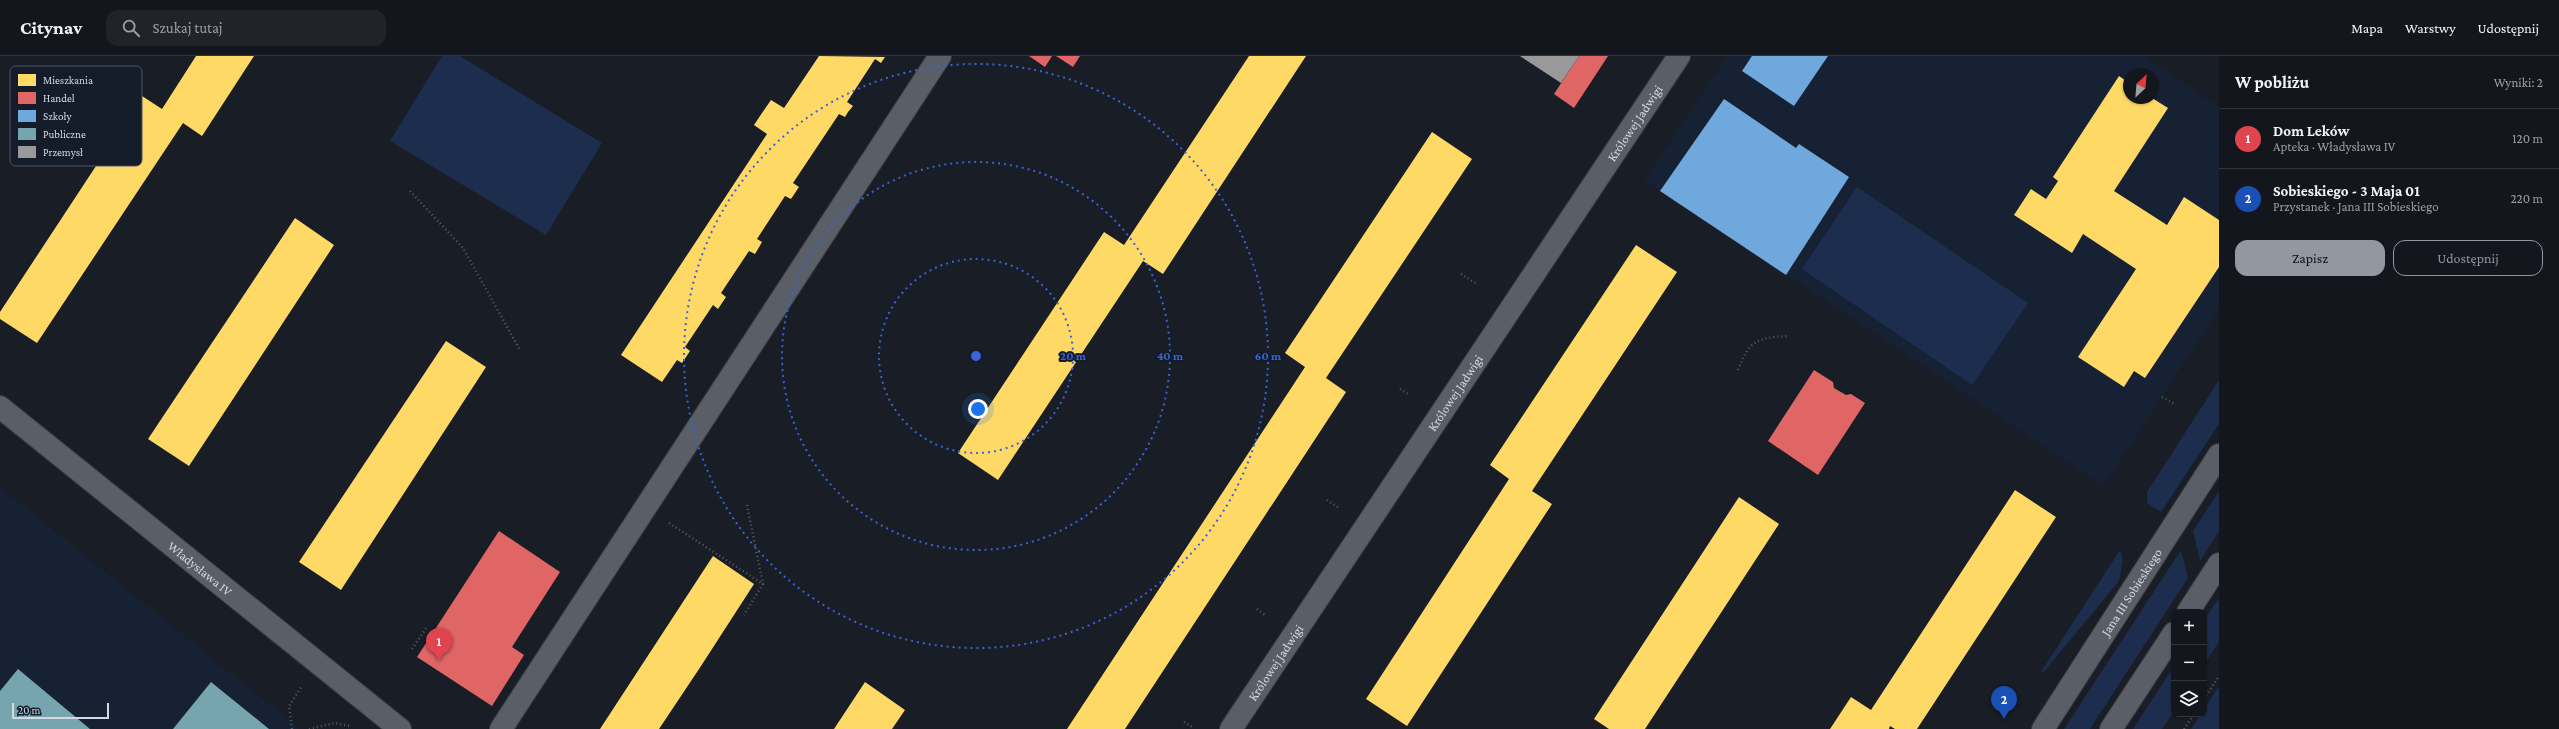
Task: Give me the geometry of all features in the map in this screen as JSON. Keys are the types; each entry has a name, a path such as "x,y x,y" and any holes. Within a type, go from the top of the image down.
{"street":[{"path":"501,729 940,56"},
{"name":"Królowej Jadwigi","path":"1231,729 1679,56"},
{"name":"Władysława IV","path":"0,407 400,729"},
{"name":"Jana III Sobieskiego","path":"2043,729 2219,455"},
{"path":"2190,609 2219,564"},
{"path":"2111,729 2171,638"}],"path":[{"path":"410,191 463,248 520,350"},
{"path":"1461,274 1477,284"},
{"path":"1738,370 1745,351 1753,342 1762,338 1788,336"},
{"path":"1400,389 1408,394"},
{"path":"2162,397 2176,405"},
{"path":"1327,500 1339,508"},
{"path":"744,615 763,584 747,505"},
{"path":"664,520 763,584"},
{"path":"1257,609 1264,615"},
{"path":"412,649 427,627"},
{"path":"2207,694 2219,676"},
{"path":"292,729 289,706 303,684"},
{"path":"2184,729 2192,717"},
{"path":"1184,722 1194,728"},
{"path":"308,729 334,724 352,727"}],"shaded area":[{"path":"442,56 460,56 602,143 546,235 390,141"},
{"path":"1727,56 2144,56 2219,107 2219,310 2103,486 1644,180"},
{"path":"1857,187 2028,303 1972,385 1802,269"},
{"path":"2219,380 2219,424 2161,512 2147,503 2147,492"},
{"path":"0,487 300,729 0,729"},
{"path":"2219,491 2219,531 2200,561 2193,531"},
{"path":"2120,550 2123,560 2119,581 2043,673 2041,672"},
{"path":"2181,550 2188,578 2090,729 2064,729"},
{"path":"2219,598 2219,642 2207,660 2207,645 2207,616"},
{"path":"2171,671 2171,716 2162,729 2133,729"},
{"path":"2219,686 2219,729 2191,729 2199,717 2207,717 2207,704"}],"building: Mieszkania":[{"path":"196,56 254,56 202,136 183,123 37,343 0,319 0,312 96,166 142,166 142,96 162,109"},
{"path":"819,56 885,57 881,63 875,59 847,102 853,106 845,117 839,114 793,183 799,187 791,199 785,196 757,239 762,242 755,254 749,251 721,293 726,297 718,309 713,305 685,347 690,351 682,363 677,360 662,382 621,355 767,134 754,125 771,100 784,108"},
{"path":"1249,56 1306,56 1163,274 1143,261 998,480 958,453 1104,232 1124,245"},
{"path":"2119,76 2123,79 2123,104 2159,104 2159,102 2168,108 2114,191 2167,225 2184,197 2219,220 2219,267 2145,378 2134,371 2124,387 2078,357 2136,269 2083,234 2072,253 2014,215 2031,189 2046,199 2058,181 2053,177"},
{"path":"1432,132 1472,159 1326,378 1346,392 1125,729 1067,729 1305,367 1285,353"},
{"path":"295,218 334,245 189,466 148,439"},
{"path":"1636,245 1677,272 1532,491 1552,504 1407,726 1366,699 1509,479 1490,465"},
{"path":"446,341 486,367 341,590 299,562"},
{"path":"2015,490 2056,517 1917,729 1895,729 1890,726 1889,729 1830,729 1851,697 1871,710"},
{"path":"1739,497 1779,524 1645,729 1609,729 1594,719"},
{"path":"713,556 754,584 701,666 659,729 600,729"},
{"path":"865,682 905,710 892,729 834,729"}],"building: Handel":[{"path":"1029,56 1052,56 1045,67"},
{"path":"1056,56 1080,56 1073,67"},
{"path":"1579,56 1608,56 1574,108 1554,94"},
{"path":"1814,370 1833,382 1834,388 1846,395 1851,394 1865,403 1818,475 1768,441"},
{"path":"499,531 560,572 512,647 524,655 492,706 417,657"}],"building: Szkoły":[{"path":"1752,56 1828,56 1794,106 1742,71"},
{"path":"1724,99 1796,148 1799,144 1849,177 1786,275 1660,191"}],"building: Publiczne":[{"path":"18,669 90,729 0,729 0,691"},
{"path":"211,682 269,729 173,729"}],"building: Przemysł":[{"path":"1520,56 1579,56 1561,83"}],"place":[{"name":"Dom Leków","path":"439,661"},
{"name":"Sobieskiego - 3 Maja 01","path":"2004,719"}]}
